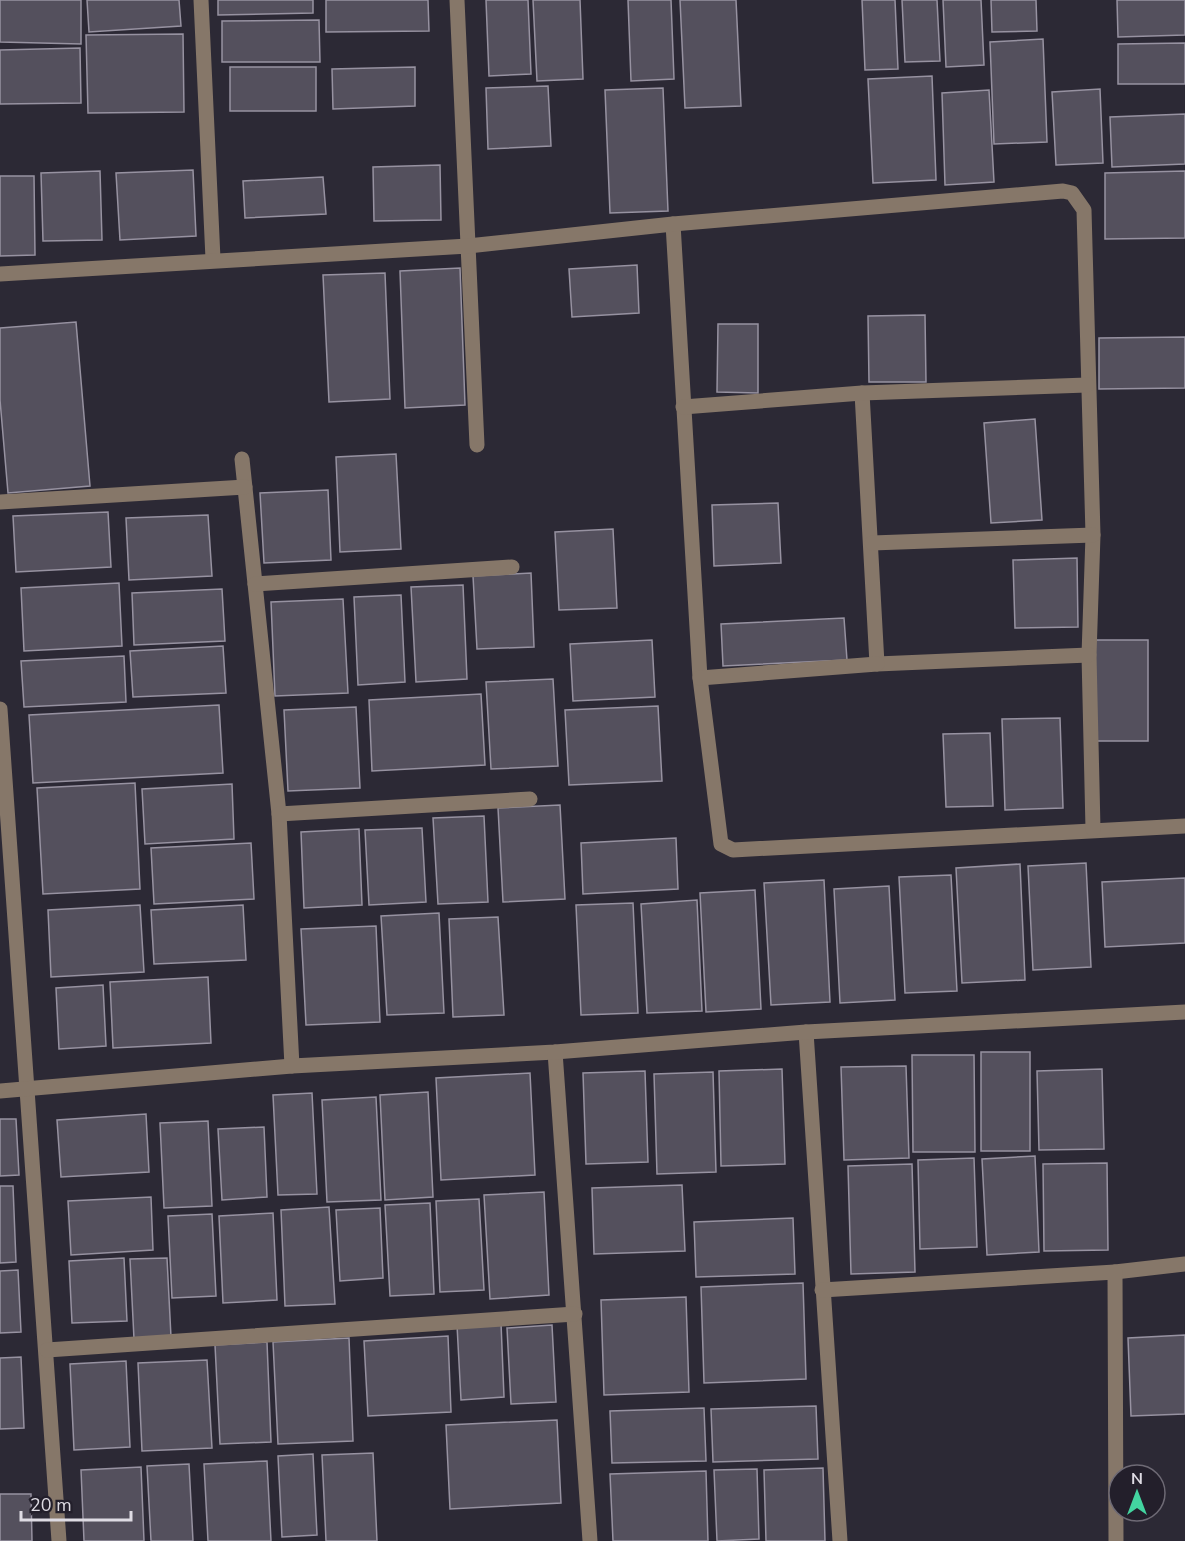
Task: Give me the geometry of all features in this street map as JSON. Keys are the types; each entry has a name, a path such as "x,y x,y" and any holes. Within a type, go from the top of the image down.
{"street":[{"path":"201,0 213,259"},
{"path":"458,0 477,445"},
{"path":"0,274 213,259 468,246 673,224 1051,192 1072,193 1084,210 1092,535 1089,655 1093,829"},
{"path":"673,224 700,678 721,844 733,850 1093,829 1185,826"},
{"path":"683,407 862,393 1087,385"},
{"path":"862,393 877,664"},
{"path":"242,459 279,814 292,1066"},
{"path":"0,502 245,487"},
{"path":"872,543 1092,535"},
{"path":"255,584 512,567"},
{"path":"700,678 877,664 1089,655"},
{"path":"0,709 8,911 28,1090 59,1541"},
{"path":"279,814 530,799"},
{"path":"0,1091 292,1066 555,1052 806,1032 1185,1012"},
{"path":"806,1032 840,1541"},
{"path":"555,1052 590,1541"},
{"path":"822,1290 1115,1272 1185,1264"},
{"path":"1115,1272 1116,1541"},
{"path":"47,1350 574,1314"}],"building":[{"path":"0,0 81,0 81,44 0,42"},
{"path":"87,0 179,0 181,26 89,32"},
{"path":"218,0 313,0 313,13 218,15"},
{"path":"326,0 428,0 429,31 326,32"},
{"path":"486,0 528,0 531,74 489,76"},
{"path":"533,0 580,0 583,79 537,81"},
{"path":"628,0 671,0 674,79 631,81"},
{"path":"680,0 736,0 741,106 685,108"},
{"path":"862,0 895,0 898,69 865,70"},
{"path":"902,0 937,0 940,61 905,62"},
{"path":"943,0 981,0 984,65 946,67"},
{"path":"991,0 1036,0 1037,31 992,32"},
{"path":"1117,0 1185,0 1185,35 1118,37"},
{"path":"319,20 320,62 222,62 222,21"},
{"path":"183,34 184,112 88,113 86,35"},
{"path":"1043,39 1047,142 994,144 990,42"},
{"path":"1185,43 1185,84 1118,84 1118,44"},
{"path":"80,48 81,103 0,104 0,50"},
{"path":"230,67 316,67 316,111 230,111"},
{"path":"415,67 415,106 333,109 332,69"},
{"path":"932,76 936,180 873,183 868,79"},
{"path":"548,86 551,146 488,149 486,88"},
{"path":"663,88 668,211 610,213 605,90"},
{"path":"1100,89 1103,163 1056,165 1052,92"},
{"path":"989,90 994,182 945,185 942,93"},
{"path":"1185,114 1185,164 1112,167 1110,117"},
{"path":"440,165 441,220 374,221 373,167"},
{"path":"193,170 196,236 120,240 116,173"},
{"path":"100,171 102,240 43,241 41,173"},
{"path":"1185,171 1185,238 1105,239 1105,173"},
{"path":"0,176 34,176 35,255 0,256"},
{"path":"323,177 326,214 245,218 243,181"},
{"path":"637,265 639,313 572,317 569,269"},
{"path":"460,268 465,405 405,408 400,271"},
{"path":"385,273 390,399 329,402 323,275"},
{"path":"925,315 926,382 869,382 868,316"},
{"path":"76,322 90,486 8,493 0,400 0,328"},
{"path":"718,324 758,324 758,393 717,392"},
{"path":"1185,337 1185,388 1099,389 1099,338"},
{"path":"1035,419 1042,520 991,523 984,423"},
{"path":"396,454 401,549 340,552 336,457"},
{"path":"328,490 331,560 264,563 260,493"},
{"path":"778,503 781,563 714,566 712,505"},
{"path":"108,512 111,567 16,572 13,516"},
{"path":"208,515 212,576 129,580 126,518"},
{"path":"613,529 617,608 559,610 555,532"},
{"path":"1077,558 1078,627 1015,628 1013,560"},
{"path":"531,573 534,647 477,649 473,576"},
{"path":"119,583 122,646 24,651 21,588"},
{"path":"463,585 467,679 416,682 411,587"},
{"path":"222,589 225,641 134,645 132,593"},
{"path":"401,595 405,682 358,685 354,597"},
{"path":"343,599 348,693 275,696 271,602"},
{"path":"844,618 847,660 723,666 721,624"},
{"path":"652,640 655,697 573,701 570,644"},
{"path":"1094,640 1148,640 1148,741 1094,741"},
{"path":"223,646 226,693 133,697 130,651"},
{"path":"124,656 126,702 24,707 21,661"},
{"path":"553,679 558,766 491,769 486,682"},
{"path":"481,694 485,765 372,771 369,700"},
{"path":"219,705 223,773 33,783 29,715"},
{"path":"658,706 662,781 569,785 565,710"},
{"path":"356,707 360,788 288,791 284,710"},
{"path":"1060,718 1063,808 1005,810 1002,719"},
{"path":"990,733 993,806 946,807 943,734"},
{"path":"135,783 140,889 43,894 37,788"},
{"path":"232,784 234,839 145,844 142,789"},
{"path":"560,805 565,899 503,902 498,808"},
{"path":"484,816 488,902 438,904 433,818"},
{"path":"422,828 426,902 369,905 365,830"},
{"path":"359,829 362,905 304,908 301,832"},
{"path":"676,838 678,889 583,894 581,843"},
{"path":"251,843 254,899 154,904 151,848"},
{"path":"1086,863 1091,967 1033,970 1028,866"},
{"path":"1020,864 1025,980 962,983 956,868"},
{"path":"951,875 957,991 905,993 899,877"},
{"path":"1185,878 1185,943 1105,947 1102,882"},
{"path":"824,880 830,1002 771,1005 764,883"},
{"path":"889,886 895,1000 840,1003 834,889"},
{"path":"755,890 761,1009 706,1012 700,893"},
{"path":"697,900 702,1011 647,1013 641,904"},
{"path":"633,903 638,1013 581,1015 576,905"},
{"path":"140,905 144,972 51,977 48,910"},
{"path":"243,905 246,960 154,964 151,910"},
{"path":"439,913 444,1013 387,1015 381,916"},
{"path":"498,917 504,1015 453,1017 449,919"},
{"path":"376,926 380,1022 306,1025 301,929"},
{"path":"208,977 211,1043 113,1048 110,982"},
{"path":"103,985 106,1046 59,1049 56,988"},
{"path":"981,1052 1030,1052 1030,1151 981,1151"},
{"path":"912,1055 974,1055 975,1152 913,1152"},
{"path":"906,1066 909,1158 844,1160 841,1067"},
{"path":"782,1069 785,1164 721,1166 719,1071"},
{"path":"1102,1069 1104,1149 1039,1150 1037,1071"},
{"path":"645,1071 648,1162 586,1164 583,1073"},
{"path":"713,1072 716,1172 657,1174 654,1074"},
{"path":"530,1073 535,1175 441,1180 436,1078"},
{"path":"428,1092 433,1197 385,1200 380,1095"},
{"path":"312,1093 317,1194 278,1195 273,1095"},
{"path":"376,1097 381,1200 327,1202 322,1100"},
{"path":"146,1114 149,1172 61,1177 57,1120"},
{"path":"0,1119 16,1119 19,1175 0,1176"},
{"path":"208,1121 212,1206 164,1208 160,1123"},
{"path":"264,1127 267,1197 222,1200 218,1129"},
{"path":"1035,1156 1039,1252 987,1255 982,1159"},
{"path":"974,1158 977,1247 920,1249 918,1160"},
{"path":"1107,1163 1108,1250 1044,1251 1043,1164"},
{"path":"912,1164 915,1272 851,1274 848,1166"},
{"path":"682,1185 685,1251 594,1254 592,1188"},
{"path":"0,1186 13,1186 16,1262 0,1263"},
{"path":"544,1192 549,1295 490,1299 484,1195"},
{"path":"151,1197 153,1250 71,1255 68,1201"},
{"path":"479,1199 484,1290 440,1292 436,1201"},
{"path":"430,1203 434,1294 390,1296 385,1205"},
{"path":"329,1207 335,1304 285,1306 281,1210"},
{"path":"380,1208 383,1278 340,1281 336,1210"},
{"path":"273,1213 277,1300 223,1303 219,1216"},
{"path":"212,1214 216,1296 172,1298 168,1216"},
{"path":"793,1218 795,1274 696,1277 694,1222"},
{"path":"124,1258 127,1321 72,1323 69,1261"},
{"path":"167,1258 171,1337 134,1339 130,1259"},
{"path":"18,1270 21,1332 0,1333 0,1271"},
{"path":"803,1283 806,1379 704,1383 701,1287"},
{"path":"686,1297 689,1392 604,1395 601,1300"},
{"path":"501,1323 504,1397 461,1400 457,1325"},
{"path":"552,1325 556,1402 511,1404 507,1328"},
{"path":"1185,1335 1185,1414 1131,1416 1128,1338"},
{"path":"448,1336 451,1412 368,1416 364,1341"},
{"path":"349,1338 353,1441 278,1444 273,1342"},
{"path":"267,1342 271,1442 220,1444 215,1345"},
{"path":"21,1357 24,1428 0,1429 0,1358"},
{"path":"207,1360 212,1448 142,1451 138,1363"},
{"path":"126,1361 130,1447 74,1450 70,1364"},
{"path":"816,1406 818,1459 713,1462 711,1409"},
{"path":"704,1408 706,1461 612,1463 610,1411"},
{"path":"557,1420 561,1503 450,1509 446,1425"},
{"path":"373,1453 377,1541 326,1541 322,1455"},
{"path":"313,1454 317,1535 282,1537 278,1456"},
{"path":"267,1461 271,1541 208,1541 204,1464"},
{"path":"189,1464 193,1541 151,1541 147,1466"},
{"path":"141,1467 144,1541 84,1541 81,1470"},
{"path":"823,1468 825,1541 766,1541 764,1470"},
{"path":"757,1469 759,1539 717,1541 714,1470"},
{"path":"706,1471 708,1541 613,1541 610,1474"},
{"path":"0,1494 31,1494 32,1541 0,1541"}]}
